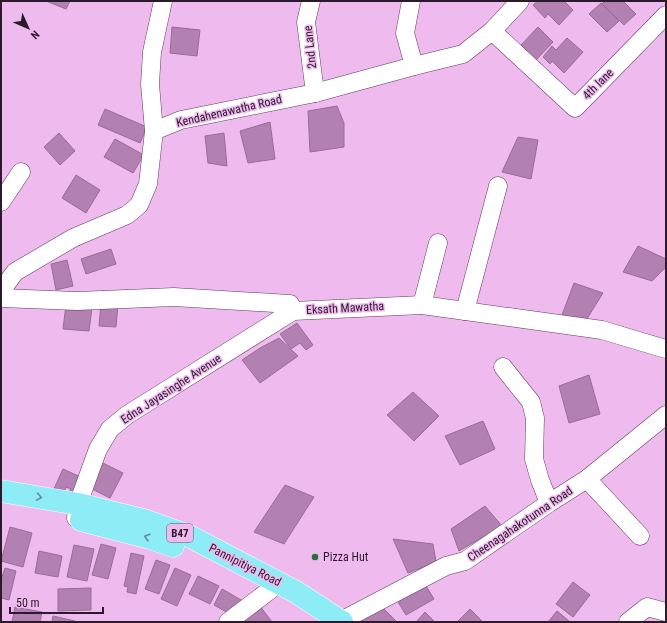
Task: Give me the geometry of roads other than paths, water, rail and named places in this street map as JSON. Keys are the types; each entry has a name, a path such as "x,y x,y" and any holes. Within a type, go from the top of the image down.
{"main road":[{"name":"Pannipitiya Road","path":"1,491 77,511 214,561 290,601 319,622"},
{"name":"Pannipitiya Road","path":"1,505 77,511 147,521 189,536 296,592 340,622"}],"street":[{"path":"1,291 15,272 73,238 127,215 139,205 148,184 154,131 150,84 152,52 163,1"},
{"name":"2nd Lane","path":"311,1 306,22 315,93"},
{"path":"411,1 406,33 414,66"},
{"name":"Kendahenawatha Road","path":"154,131 181,120 315,93 463,54 492,31 520,1"},
{"name":"4th lane","path":"492,31 575,108 666,15"},
{"path":"1,202 21,172"},
{"path":"464,311 498,186"},
{"path":"422,305 438,243"},
{"name":"Eksath Mawatha","path":"1,298 77,301 174,297 290,304 293,311 422,305 602,330 666,349"},
{"name":"Edna Jayasinghe Avenue","path":"77,511 98,449 110,429 127,416 293,311"},
{"path":"503,367 531,402 535,418 534,458 540,480 549,503"},
{"name":"Cheenagahakotunna Road","path":"340,622 446,566 465,561 549,503 588,479 666,415"},
{"path":"588,479 640,536"},
{"path":"228,622 270,590"},
{"path":"628,622 647,607 666,612"}],"place":[{"name":"Pizza Hut","path":"315,557"}]}
